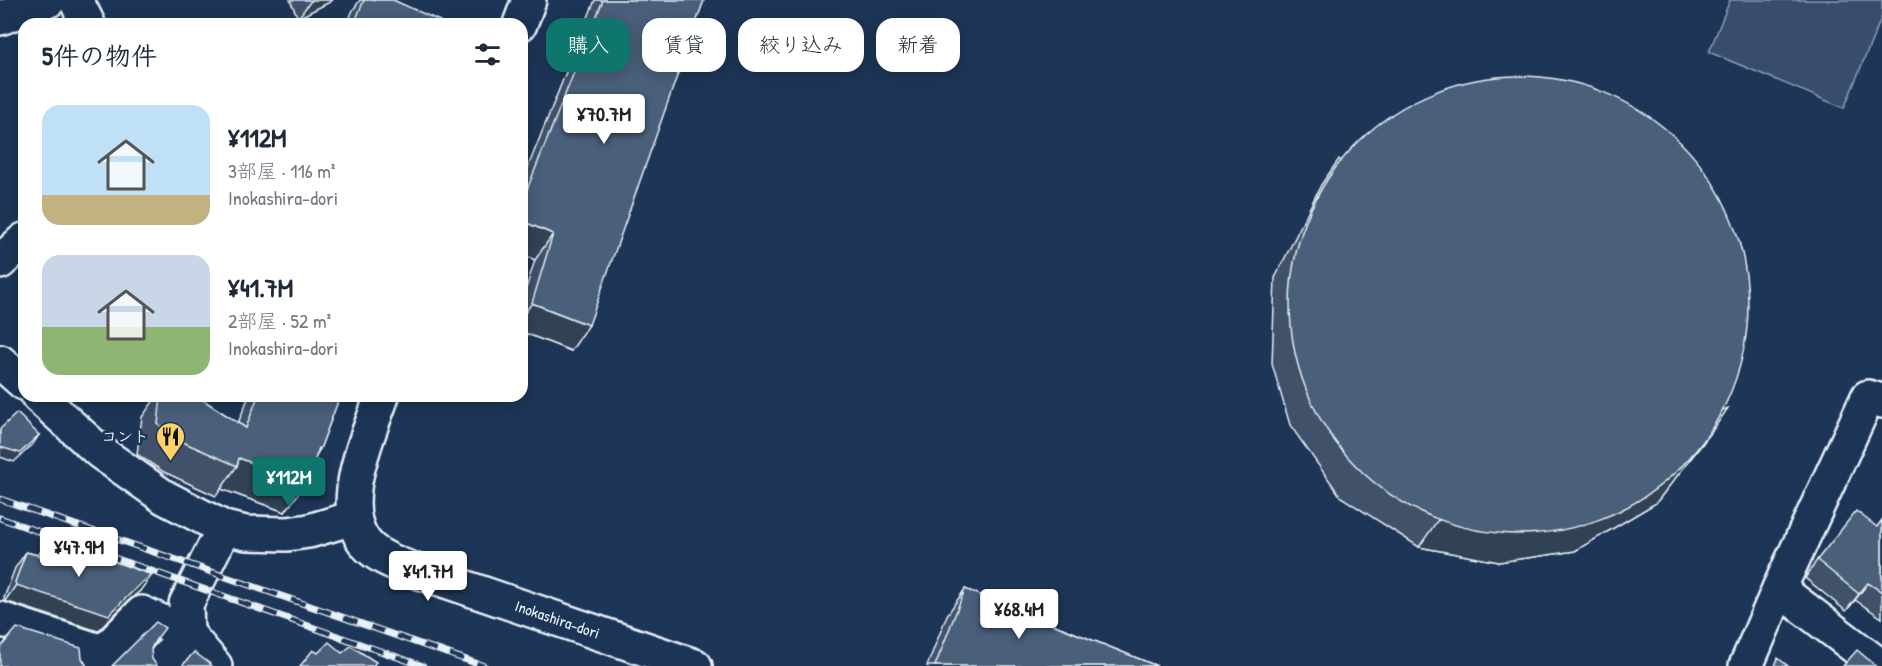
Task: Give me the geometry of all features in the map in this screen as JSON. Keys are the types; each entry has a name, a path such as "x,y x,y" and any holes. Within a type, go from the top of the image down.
{"street":[{"path":"0,18 49,0"},
{"path":"76,0 85,18"},
{"path":"522,18 530,0"},
{"path":"0,262 18,246"},
{"path":"0,362 18,378"},
{"path":"1746,666 1868,397 1882,401"},
{"path":"45,402 100,452 164,497 224,528 246,533 287,534 309,531 353,518 356,477 380,402"},
{"name":"Inokashira-dori","path":"353,518 364,541 387,560 695,666"},
{"path":"160,666 187,633 186,604 224,528"},
{"path":"1779,589 1880,666"},
{"path":"0,619 96,659 142,613 187,633 215,666"}],"shaded area":[{"path":"1730,0 1882,0 1882,16 1844,108 1709,52"}],"building":[{"path":"364,0 393,0 433,18 356,18"},
{"path":"603,0 704,0 698,18 642,18 642,72 679,72 589,325 532,303 553,234 528,224 528,187 574,72 630,72 630,18 596,18"},
{"path":"1519,76 1564,81 1607,94 1646,115 1681,143 1709,178 1730,217 1743,260 1748,305 1743,350 1730,393 1709,432 1681,467 1646,495 1607,516 1564,529 1519,534 1474,529 1431,516 1392,495 1357,467 1329,432 1308,393 1295,350 1290,305 1295,260 1308,217 1329,178 1357,143 1392,115 1431,94 1474,81"},
{"path":"160,402 206,402 246,428 256,402 338,402 306,483 239,458 237,466 185,443 158,424"},
{"path":"17,413 39,435 20,453 0,447 0,429"},
{"path":"1856,511 1877,527 1882,520 1882,592 1868,583 1859,594 1817,560"},
{"path":"50,539 152,575 109,615 16,585 15,582 26,552 45,557"},
{"path":"965,589 1157,666 935,666"},
{"path":"156,622 165,628 151,649 152,659 157,666 112,666"},
{"path":"17,628 81,648 82,658 87,666 0,666 0,648"},
{"path":"329,642 342,653 351,646 376,662 373,666 300,666 313,650 318,653"},
{"path":"1857,650 1876,666 1843,666"},
{"path":"194,652 209,663 212,666 182,666"},
{"path":"1778,658 1788,666 1775,666"}],"railway":[{"path":"0,499 484,666"},
{"path":"0,518 423,666"}],"place":[{"name":"コント","path":"170,462"}]}
